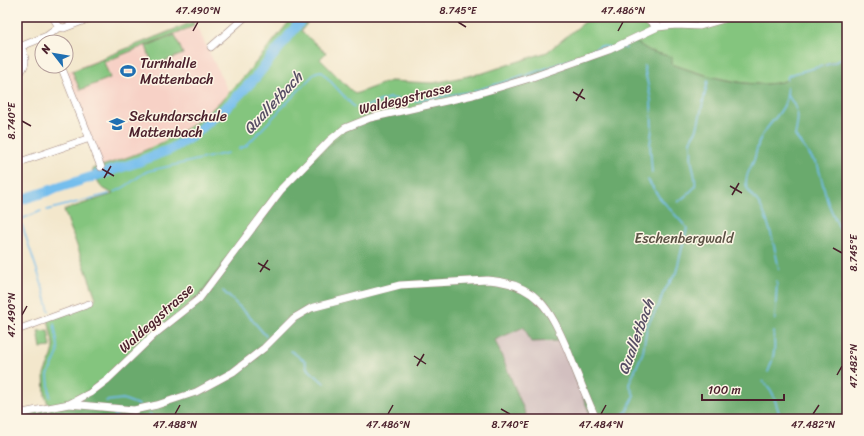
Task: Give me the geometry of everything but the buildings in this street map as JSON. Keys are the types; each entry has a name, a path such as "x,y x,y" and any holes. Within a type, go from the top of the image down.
{"street":[{"path":"53,17 59,27"},
{"path":"59,27 64,28 93,17"},
{"path":"211,47 245,17"},
{"path":"645,17 658,27"},
{"name":"Waldeggstrasse","path":"69,404 103,384 156,333 199,299 284,185 342,130 370,118 468,96 527,79 611,49 658,27 676,25 700,26 731,17"},
{"path":"54,34 59,27"},
{"path":"17,75 25,67 26,60 19,47 34,43"},
{"path":"64,74 101,167"},
{"path":"17,163 90,138"},
{"path":"17,414 69,404 134,410 157,405 201,389 233,372 264,348 294,318 311,308 403,284 486,280 521,287 537,297 546,307 560,332 596,419"},
{"path":"17,330 89,304"}],"shaded area":[{"path":"194,21 229,93 210,111 180,132 135,155 101,167 64,74 74,74 74,69"},
{"path":"524,327 532,342 559,341 590,414 581,419 523,419 527,417 495,340"}],"green space":[{"path":"293,17 312,17 301,31 326,53 320,59 355,94 390,81 433,83 483,73 547,52 591,17 645,17 658,27 694,27 727,17 847,17 847,56 784,81 770,84 756,84 726,80 683,68 672,64 671,57 650,51 632,40 214,281 99,387 50,409 45,396 44,374 54,348 48,319 89,304 96,298 64,210 113,194 101,187 92,169 140,153 170,138 198,121 233,88"},
{"path":"193,22 194,26 104,62 110,78 80,90 73,74 74,70 103,59 104,61 103,58"},
{"path":"175,35 183,54 153,66 146,46"},
{"name":"Eschenbergwald","path":"632,40 650,51 672,57 672,64 713,77 745,83 775,83 787,80 788,76 792,74 833,63 847,56 847,419 581,419 590,414 560,341 531,342 524,327 495,340 527,417 523,419 17,419 17,414 79,399 190,307 277,194 350,126 468,96"},
{"path":"48,330 51,347 41,348 38,331"}],"waterway":[{"path":"17,201 138,162 171,149 191,137 232,102 255,78 304,17"},
{"name":"Qualletbach","path":"474,91 527,75 586,54 600,46 609,47"},
{"name":"Qualletbach","path":"620,47 626,48"},
{"path":"787,80 788,76 792,74 833,63 847,56"},
{"name":"Qualletbach","path":"644,66 651,100 652,129 650,145 652,173"},
{"name":"Qualletbach","path":"239,149 246,146 316,72 321,71 354,107"},
{"path":"678,202 693,189 696,182 691,160 690,141 697,129 708,80"},
{"path":"779,269 772,237 764,212 749,192 746,183 759,140 780,112 786,101 787,87"},
{"name":"Qualletbach","path":"358,107 367,106 389,98 415,101 469,92"},
{"path":"788,96 795,106 798,114 795,136 818,166 828,203 845,241 844,255"},
{"name":"Qualletbach","path":"114,192 148,171 228,153"},
{"name":"Qualletbach","path":"621,419 620,417 627,411 634,395 629,384 643,352 647,326 659,305 663,293 676,273 687,228 659,197 648,180"},
{"name":"Qualletbach","path":"47,210 109,194"},
{"name":"Qualletbach","path":"19,220 41,211"},
{"path":"22,225 49,311"},
{"path":"775,320 777,281"},
{"path":"223,291 248,315 266,336"},
{"path":"50,397 48,375 58,353 54,323"},
{"path":"768,372 774,352 773,332"},
{"path":"291,351 305,361 307,368 324,383"},
{"path":"763,381 773,394 781,419"},
{"path":"106,401 123,399 139,405"},
{"path":"113,412 118,419"},
{"path":"150,414 153,419"}],"place":[{"name":"Turnhalle Mattenbach","path":"128,71"},
{"name":"Sekundarschule Mattenbach","path":"117,124"}]}
